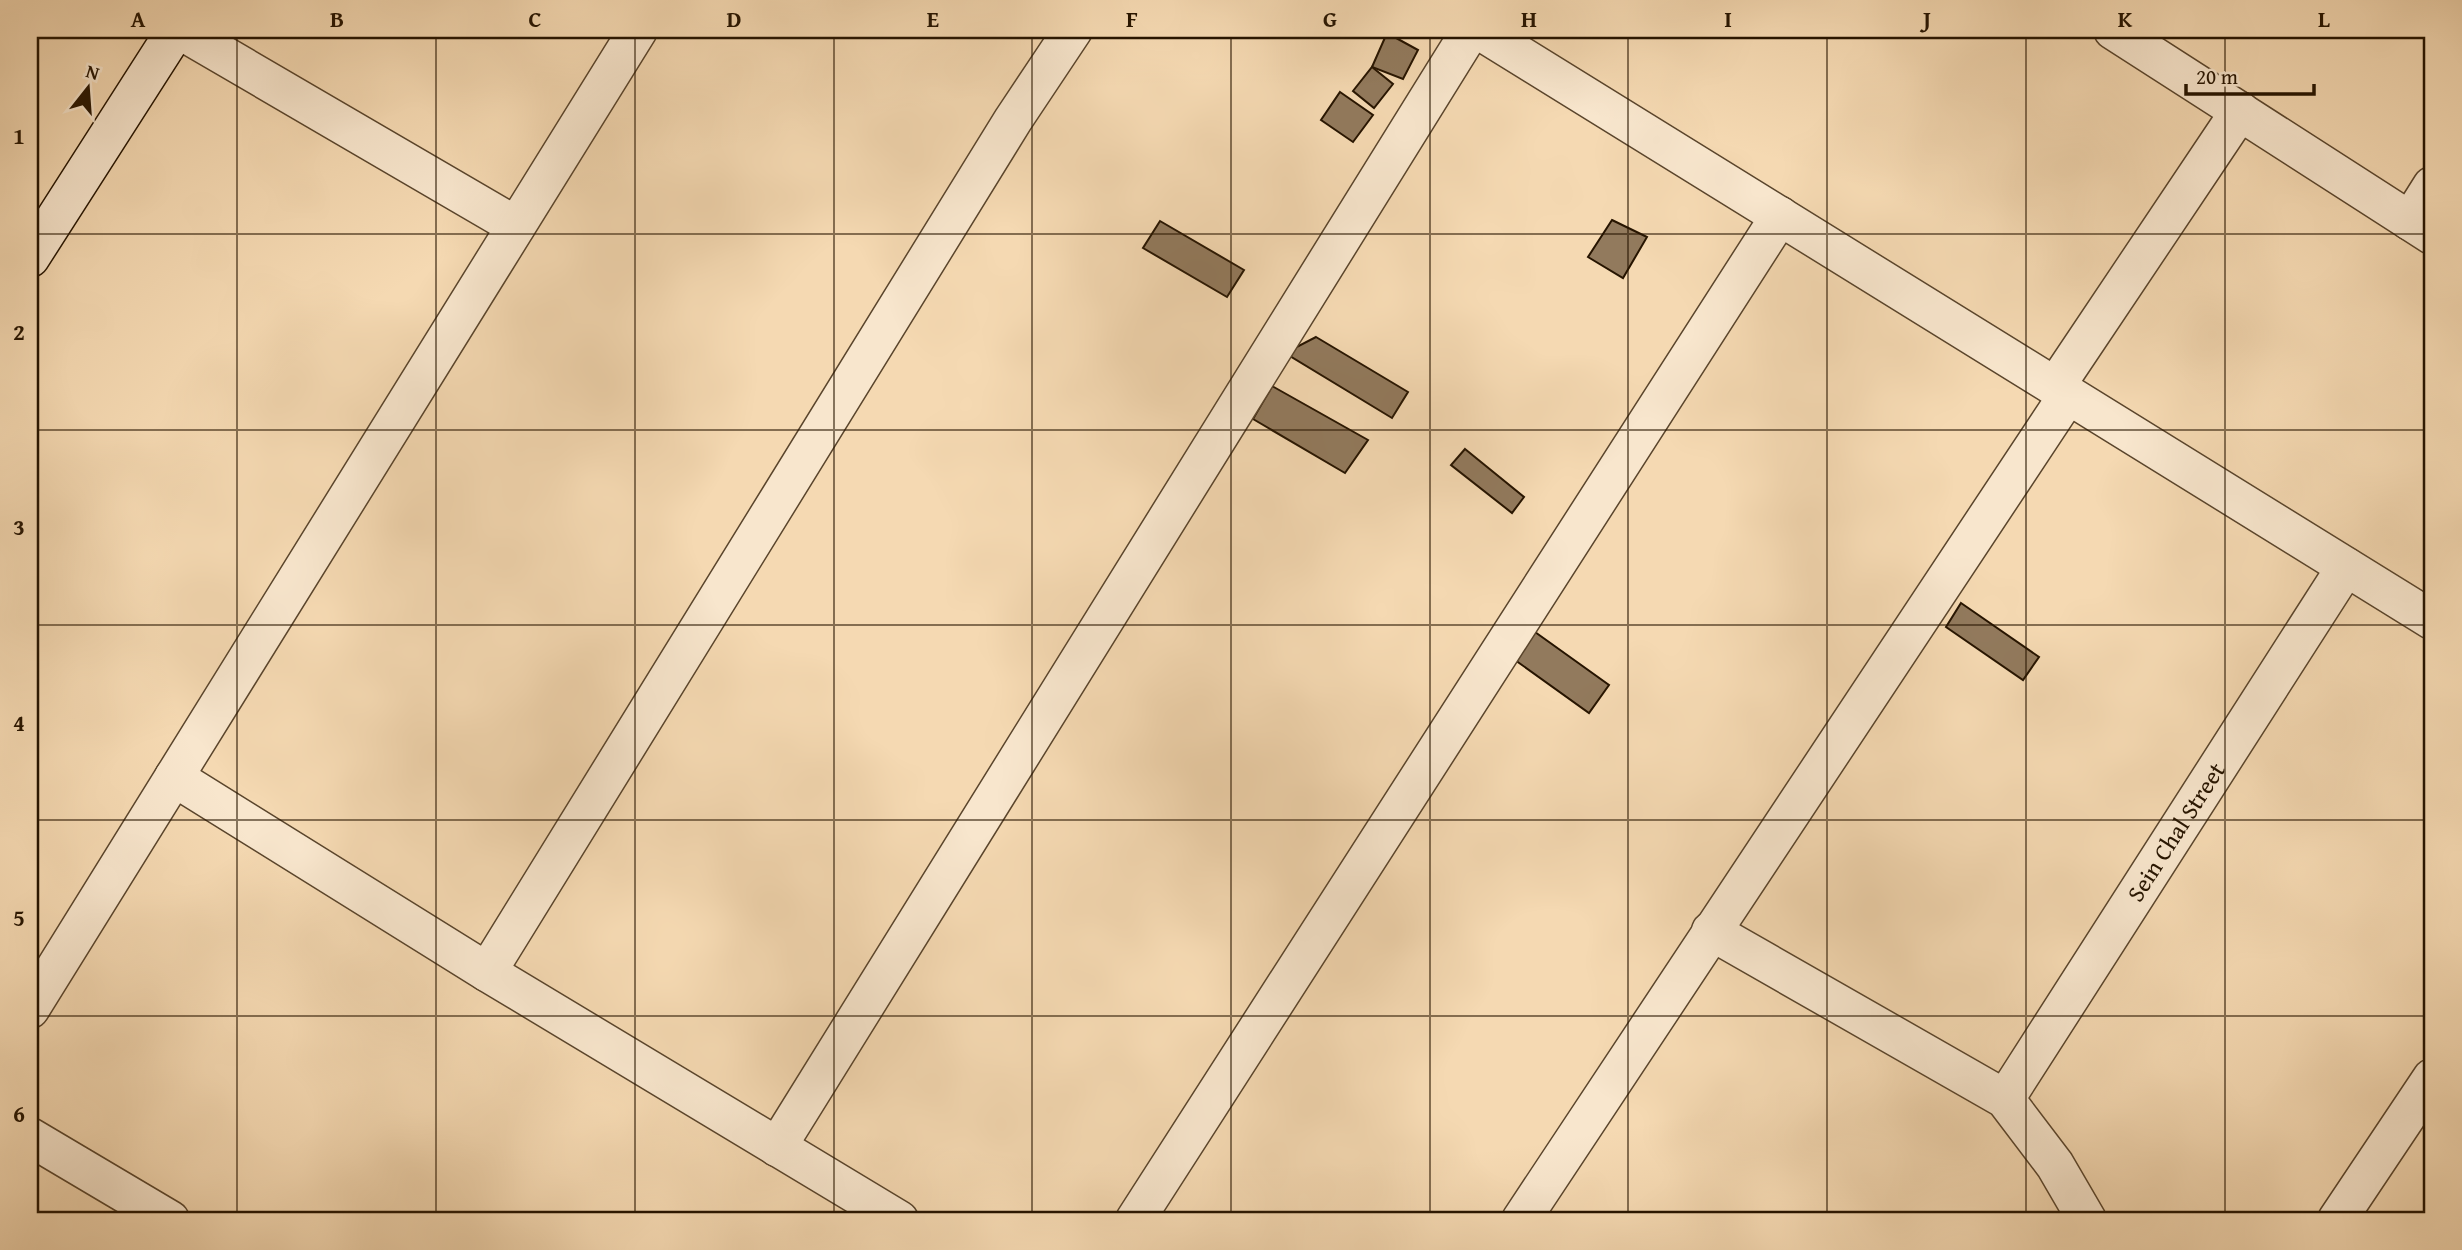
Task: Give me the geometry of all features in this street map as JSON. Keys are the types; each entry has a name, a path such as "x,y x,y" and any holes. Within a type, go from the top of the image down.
{"street":[{"path":"30,258 178,30 516,226"},
{"path":"30,1009 638,30"},
{"path":"487,972 999,143 1073,30"},
{"path":"777,1147 1471,30"},
{"path":"1479,30 2432,620"},
{"path":"2113,30 2421,228 2432,186"},
{"path":"1521,1220 2062,391 2240,111"},
{"path":"1136,1220 1780,216"},
{"name":"Sein Chal Street","path":"2005,1099 2346,567"},
{"path":"174,777 487,972 899,1220"},
{"path":"1711,931 2005,1099 2055,1166 2087,1220"},
{"path":"2337,1220 2432,1078"},
{"path":"30,1137 170,1220"}],"building":[{"path":"1387,33 1418,50 1403,79 1372,67"},
{"path":"1372,67 1393,84 1374,108 1353,91"},
{"path":"1340,92 1373,115 1353,142 1321,120"},
{"path":"1612,220 1647,237 1623,278 1588,257"},
{"path":"1160,221 1244,270 1227,297 1143,248"},
{"path":"1316,337 1408,392 1392,418 1285,353"},
{"path":"1272,386 1368,440 1345,473 1253,419"},
{"path":"1465,449 1524,497 1512,513 1451,465"},
{"path":"1961,603 2039,657 2023,680 1946,627"},
{"path":"1535,632 1609,685 1589,713 1515,660"}]}
